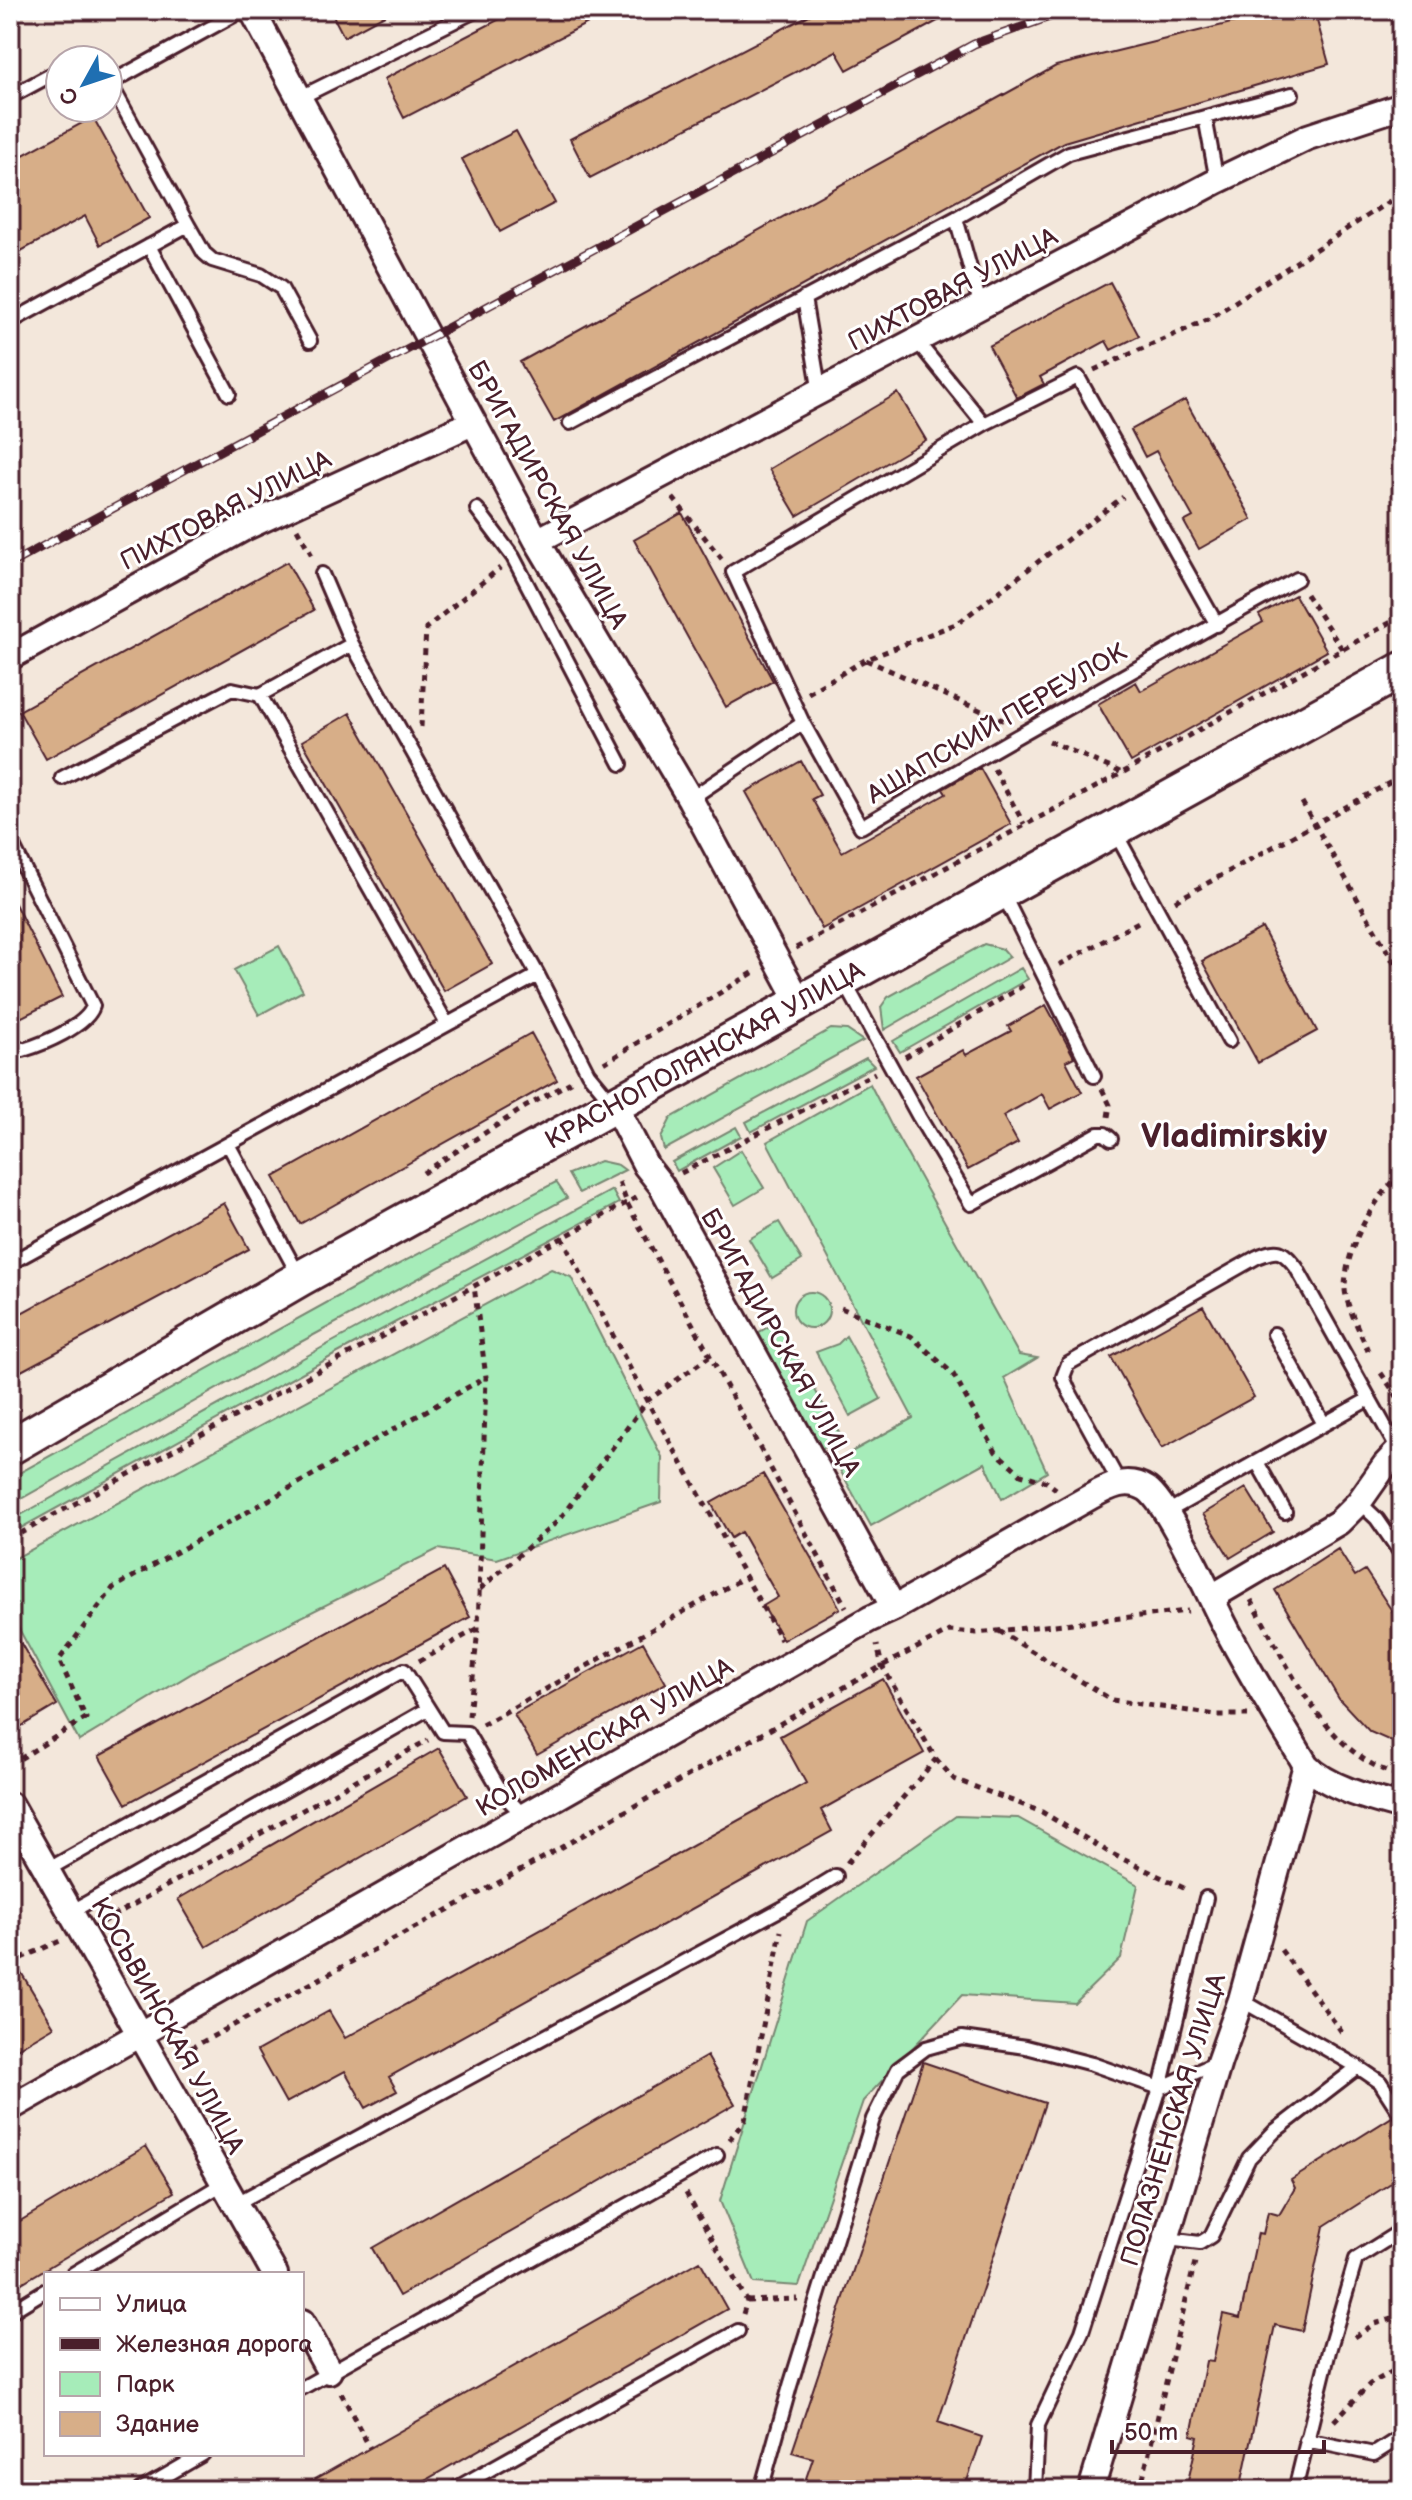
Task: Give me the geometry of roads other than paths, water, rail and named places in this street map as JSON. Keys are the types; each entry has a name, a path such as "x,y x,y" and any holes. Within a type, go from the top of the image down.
{"main road":[{"name":"КРАСНОПОЛЯНСКАЯ УЛИЦА","path":"10,1447 301,1278 1402,670"}],"street":[{"name":"БРИГАДИРСКАЯ УЛИЦА","path":"252,10 537,541 690,799 800,1003"},
{"name":"ПИХТОВАЯ УЛИЦА","path":"537,541 1217,181 1308,137 1402,106"},
{"name":"ПИХТОВАЯ УЛИЦА","path":"13,650 246,527 472,423"},
{"name":"БРИГАДИРСКАЯ УЛИЦА","path":"615,1106 894,1608"},
{"path":"1216,1606 1339,1522 1359,1502 1400,1449"},
{"path":"1120,1484 1130,1482 1147,1489 1165,1513 1306,1765 1313,1772 1364,1797 1402,1807"},
{"name":"КОЛОМЕНСКАЯ УЛИЦА","path":"10,2108 870,1619 1074,1506 1120,1484"},
{"name":"ПОЛАЗНЕНСКАЯ УЛИЦА","path":"1091,2490 1219,2062 1241,2000 1272,1930 1306,1765"},
{"name":"КОСЬВИНСКАЯ УЛИЦА","path":"10,1805 274,2272"},
{"path":"304,2326 329,2371"}],"lane":[{"path":"124,72 243,10"},
{"path":"299,98 477,10"},
{"path":"10,97 44,79"},
{"path":"570,423 956,218 1069,153 1292,94"},
{"path":"124,108 204,253 212,260 261,275 281,288 310,341"},
{"path":"1205,117 1217,181"},
{"path":"956,218 981,307"},
{"path":"10,322 188,225"},
{"path":"149,246 229,394"},
{"path":"804,298 820,393"},
{"path":"916,339 984,424 1078,377 1217,625"},
{"name":"АШАПСКИЙ ПЕРЕУЛОК","path":"984,424 733,572 803,723 861,827 985,753 1297,579"},
{"path":"477,509 513,557 621,764"},
{"path":"513,557 537,541"},
{"path":"322,574 352,644 538,975 588,1073 615,1106"},
{"path":"62,778 232,689 260,695 352,644"},
{"path":"260,695 447,1024"},
{"path":"690,799 803,723"},
{"path":"1113,829 1229,1041"},
{"path":"10,840 93,1006 90,1016 80,1023 34,1047 23,1050 10,1043"},
{"path":"1002,891 1094,1076"},
{"path":"10,1263 538,975"},
{"path":"844,979 919,1117 971,1204 1098,1134 1108,1136"},
{"path":"228,1144 301,1278"},
{"path":"1120,1484 1069,1391 1063,1377 1068,1364 1273,1251 1284,1253 1296,1267 1400,1449"},
{"path":"1274,1334 1324,1424"},
{"path":"1165,1513 1369,1399"},
{"path":"1257,1462 1285,1512"},
{"path":"1359,1502 1377,1519 1402,1555"},
{"path":"47,1870 404,1670 443,1732 467,1733 502,1793 525,1817"},
{"path":"76,1923 428,1709"},
{"path":"77,2272 785,1907 836,1876"},
{"path":"1035,2490 1038,2425 1082,2332 1160,2088 1206,1898"},
{"path":"1241,2000 1380,2082 1400,2113"},
{"path":"761,2490 873,2119 898,2069 926,2048 962,2038 1026,2047 1092,2064 1160,2088 1219,2062"},
{"path":"1168,2239 1200,2243 1211,2236 1249,2158 1275,2131 1358,2067"},
{"path":"304,2387 717,2155"},
{"path":"1295,2490 1329,2351 1356,2259 1402,2230"},
{"path":"10,2312 44,2291"},
{"path":"453,2490 738,2331"},
{"path":"1308,2434 1374,2454 1402,2436"},
{"path":"140,2490 163,2484 200,2456"}],"railway":[{"path":"10,564 974,44 1069,10"}],"district":[{"name":"Vladimirskiy","path":"1234,1136"}]}
